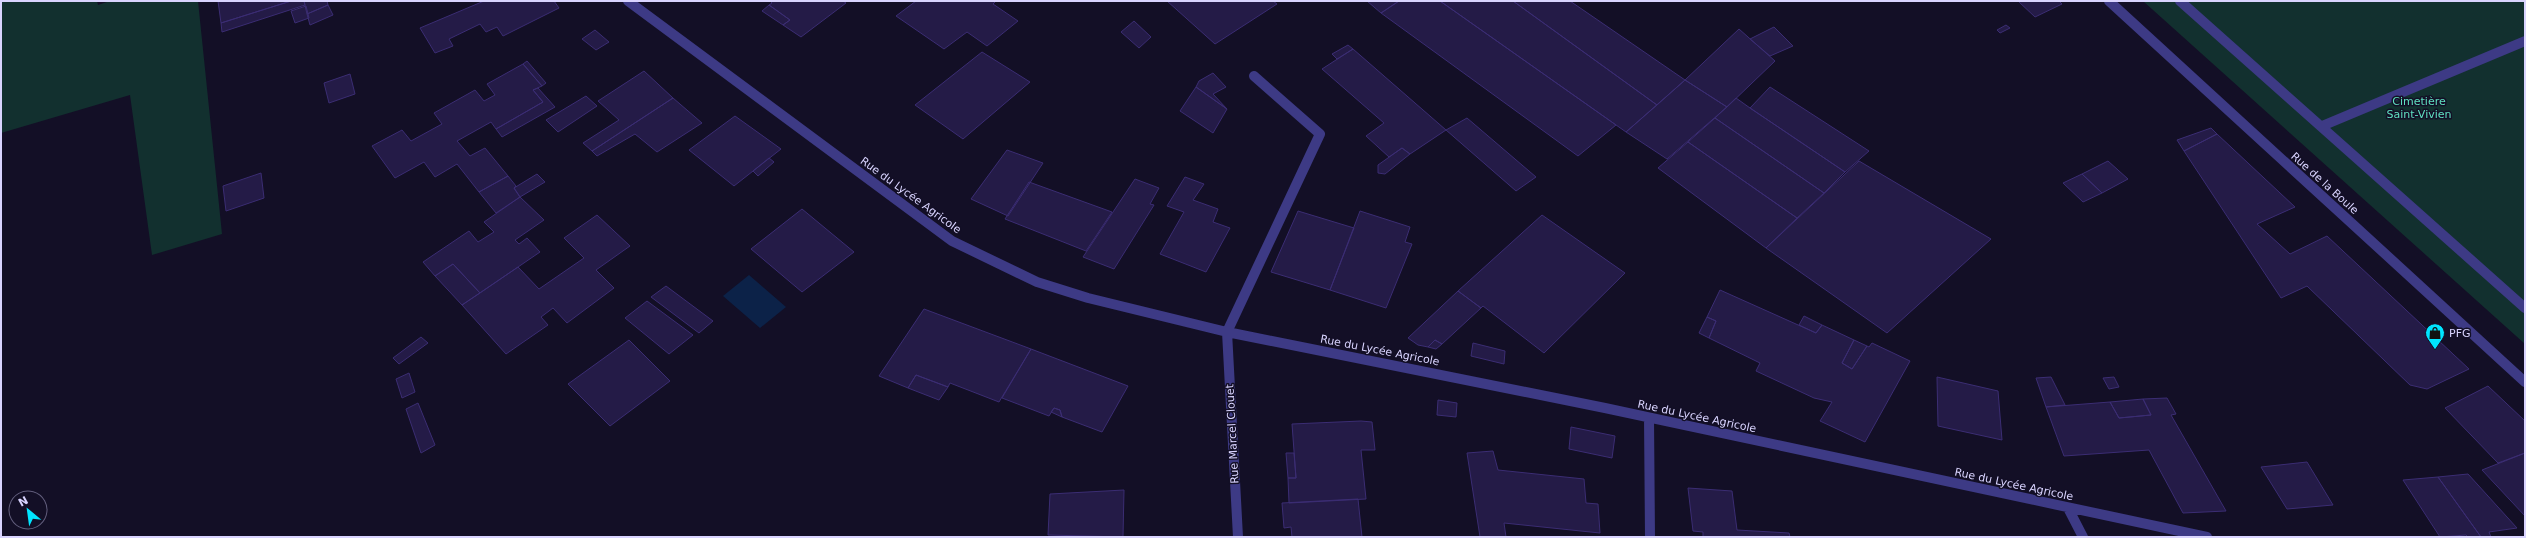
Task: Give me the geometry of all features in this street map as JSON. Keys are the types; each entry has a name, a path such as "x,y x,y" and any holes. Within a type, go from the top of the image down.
{"street":[{"name":"Rue du Lycée Agricole","path":"628,1 952,241 1037,282 1088,298 1227,332 1650,418 2207,537"},
{"name":"Rue de la Boule","path":"2109,1 2525,382"},
{"path":"2180,1 2525,308"},
{"path":"2322,126 2525,41"},
{"path":"1227,332 1320,134 1254,76"},
{"name":"Rue Marcel Clouet","path":"1227,332 1238,537"},
{"path":"1650,418 1650,537"},
{"path":"2068,508 2082,537"}],"green space":[{"path":"1,1 97,1 98,5 110,1 198,1 222,234 152,255 130,95 1,133"},
{"name":"Cimetière Saint-Vivien","path":"2143,1 2525,1 2525,344"}],"water":[{"path":"749,275 786,307 760,328 723,296"}],"building":[{"path":"218,1 291,1 221,23"},
{"path":"291,1 304,1 305,5 222,32 221,23"},
{"path":"304,1 327,1 328,5 307,14"},
{"path":"484,1 554,1 559,8 503,36 497,27 486,32 480,24 449,39 453,46 435,53 420,28"},
{"path":"770,1 843,1 846,3 801,37 783,25 790,20 769,5 772,3"},
{"path":"916,1 996,1 993,4 1018,21 987,46 967,32 944,49 896,16"},
{"path":"1167,1 1273,1 1277,4 1215,44"},
{"path":"1367,1 1399,1 1381,13"},
{"path":"1399,1 1440,1 1616,125 1578,156 1381,13"},
{"path":"1440,1 1513,1 1657,105 1626,132"},
{"path":"1513,1 1570,1 1685,80 1657,105"},
{"path":"2018,1 2059,1 2062,4 2035,17"},
{"path":"328,5 333,15 310,25 307,14"},
{"path":"769,5 790,20 783,25 762,11"},
{"path":"306,6 309,18 295,23 291,11"},
{"path":"1134,21 1151,37 1139,48 1121,32"},
{"path":"2006,25 2010,28 2000,33 1997,30"},
{"path":"1774,27 1793,46 1770,56 1750,39"},
{"path":"1739,29 1775,61 1727,107 1685,80"},
{"path":"595,30 609,42 596,50 582,39"},
{"path":"1348,45 1353,49 1337,59 1332,54"},
{"path":"1353,49 1446,130 1410,154 1402,148 1389,157 1366,136 1384,123 1322,69"},
{"path":"982,52 1030,82 963,139 915,105"},
{"path":"527,61 546,83 542,86 523,64"},
{"path":"523,64 542,86 533,90 543,102 496,129 491,122 457,141 470,156 485,148 508,176 479,192 457,164 435,177 424,162 395,178 372,146 402,130 411,141 442,124 434,113 475,90 484,101 495,95 487,84"},
{"path":"644,71 673,98 592,151 583,143 619,120 598,101"},
{"path":"1213,73 1226,87 1213,94 1227,109 1196,87 1199,81"},
{"path":"350,74 355,94 329,103 324,83"},
{"path":"1685,80 1727,107 1667,159 1626,132"},
{"path":"1196,87 1227,109 1213,133 1180,111"},
{"path":"1770,87 1869,151 1845,172 1750,108"},
{"path":"538,88 555,107 502,137 496,129 543,102 533,90"},
{"path":"586,96 597,106 558,132 546,120"},
{"path":"673,98 702,123 657,152 635,134 597,156 592,151"},
{"path":"1736,98 1845,172 1824,193 1715,118"},
{"path":"735,116 781,149 734,186 689,150"},
{"path":"1467,118 1536,177 1516,191 1446,130"},
{"path":"1715,118 1824,193 1797,218 1688,142"},
{"path":"2211,128 2217,134 2184,151 2177,140"},
{"path":"2217,134 2295,207 2257,224 2290,254 2327,236 2469,369 2427,389 2410,385 2307,286 2281,298 2184,151"},
{"path":"1688,142 1797,218 1766,248 1658,168"},
{"path":"1402,148 1410,154 1385,174 1378,173 1378,165"},
{"path":"1007,150 1043,163 1008,216 971,199"},
{"path":"769,158 774,162 758,176 753,171"},
{"path":"1859,161 1991,239 1887,333 1766,248"},
{"path":"2108,161 2128,179 2102,193 2082,174"},
{"path":"261,173 264,198 226,211 223,186"},
{"path":"537,174 545,182 520,197 514,188"},
{"path":"2082,174 2102,193 2083,202 2063,183"},
{"path":"508,176 516,186 514,188 520,197 496,213 479,192"},
{"path":"1185,177 1204,184 1193,200 1218,209 1213,222 1230,228 1206,272 1160,254 1184,212 1167,206"},
{"path":"1135,179 1159,188 1150,204 1154,205 1114,269 1083,257"},
{"path":"1029,182 1112,212 1086,251 1005,219"},
{"path":"520,197 544,220 515,240 519,244 527,238 540,252 480,293 453,264 435,276 423,262 469,231 478,242 494,232 484,222"},
{"path":"802,209 854,252 802,292 751,249"},
{"path":"1298,211 1354,228 1330,290 1271,272"},
{"path":"1360,211 1410,227 1405,242 1412,244 1386,308 1330,290"},
{"path":"597,215 630,246 596,270 614,288 567,323 553,308 541,317 548,325 506,354 462,305 518,267 539,289 584,258 564,238"},
{"path":"1542,215 1625,273 1544,353 1483,306 1481,308 1458,291"},
{"path":"453,264 480,293 462,305 435,276"},
{"path":"666,286 713,321 699,333 651,297"},
{"path":"1720,290 1816,333 1822,325 1854,340 1842,363 1852,369 1867,346 1869,347 1872,343 1910,361 1865,442 1820,421 1832,402 1814,398 1756,371 1760,363 1709,338 1716,321 1707,317"},
{"path":"1458,291 1481,308 1442,344 1435,340 1428,347 1418,345 1408,338"},
{"path":"647,301 693,335 669,354 625,318"},
{"path":"924,309 1031,349 999,402 950,383 948,387 916,375 908,388 879,376"},
{"path":"1804,316 1822,325 1816,333 1799,325"},
{"path":"1707,317 1716,321 1709,338 1699,333"},
{"path":"421,337 428,343 399,364 393,358"},
{"path":"629,340 670,381 610,426 568,384"},
{"path":"1435,340 1442,344 1436,349 1428,347"},
{"path":"1854,340 1867,346 1852,369 1842,363"},
{"path":"1473,343 1505,351 1504,364 1471,356"},
{"path":"1031,349 1128,386 1102,432 1062,417 1060,410 1054,408 1049,416 1002,398"},
{"path":"409,373 415,392 402,398 396,379"},
{"path":"916,375 948,387 939,400 908,388"},
{"path":"1937,377 1998,391 2002,440 1938,426"},
{"path":"2051,377 2065,405 2046,407 2036,378"},
{"path":"2114,377 2119,387 2109,389 2103,378"},
{"path":"2488,386 2525,421 2525,453 2498,463 2445,408"},
{"path":"2167,398 2176,414 2171,415 2226,511 2183,513 2149,450 2064,456 2046,407 2110,402 2119,418 2151,415 2143,399"},
{"path":"2143,399 2151,415 2119,418 2110,402"},
{"path":"1438,400 1457,403 1456,417 1437,415"},
{"path":"418,403 435,445 421,453 406,409"},
{"path":"1054,408 1060,410 1062,417 1051,412"},
{"path":"1361,421 1372,422 1375,450 1361,450 1366,499 1289,503 1288,478 1296,478 1292,424"},
{"path":"1571,427 1615,436 1612,458 1569,449"},
{"path":"1493,451 1498,470 1584,479 1586,503 1598,504 1600,533 1504,523 1506,537 1480,537 1467,453"},
{"path":"1286,453 1294,453 1296,478 1288,478"},
{"path":"2525,453 2525,516 2482,470"},
{"path":"2307,462 2333,505 2287,509 2261,467"},
{"path":"2468,474 2517,528 2489,532 2491,537 2481,537 2438,477"},
{"path":"2438,477 2481,537 2468,537 2466,535 2440,537 2403,480"},
{"path":"1688,488 1732,491 1737,530 1789,533 1790,537 1703,537 1703,532 1693,531"},
{"path":"1124,490 1123,537 1048,535 1050,494"},
{"path":"1358,499 1362,537 1292,537 1291,527 1284,528 1282,503"}],"place":[{"name":"PFG","path":"2435,350"}]}
